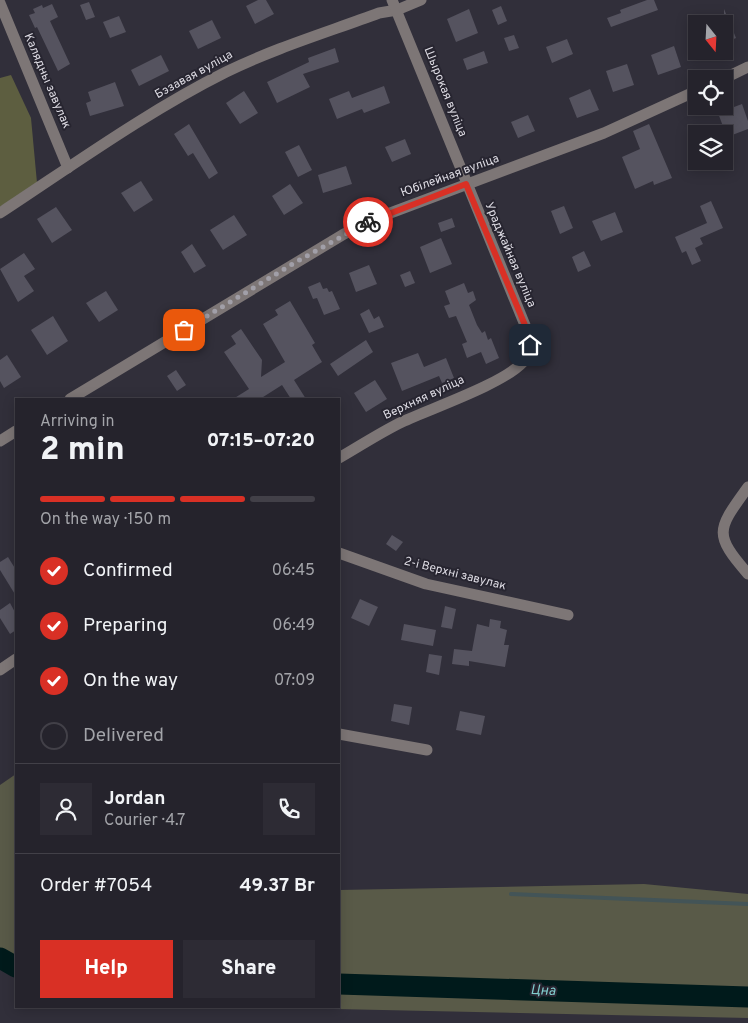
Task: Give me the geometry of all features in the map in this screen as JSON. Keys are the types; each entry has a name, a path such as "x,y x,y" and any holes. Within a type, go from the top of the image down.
{"street":[{"name":"Бэзавая вуліца","path":"0,213 158,112 224,74 246,63 379,13 395,5 420,0"},
{"name":"Калядны завулак","path":"0,3 68,168"},
{"name":"Шырокая вуліца","path":"395,5 466,184"},
{"path":"733,74 748,67"},
{"name":"Юбілейная вуліца","path":"72,398 344,234 378,218 604,133 688,95"},
{"name":"Ураджайная вуліца","path":"466,184 527,330 530,345 528,355 522,363"},
{"name":"Верхняя вуліца","path":"340,457 400,423 504,376 522,363"},
{"path":"0,441 15,432"},
{"path":"748,487 727,516 722,528 726,546 748,574"},
{"name":"2-і Верхні завулак","path":"340,553 426,584 568,615"},
{"path":"0,670 15,660"},
{"path":"340,734 427,750"}],"green space":[{"path":"11,75 31,118 37,183 0,207 0,78"},
{"path":"15,775 15,966 0,958 0,785"},
{"path":"644,884 748,894 748,1018 286,1008 340,1008 340,890"}],"building":[{"path":"258,0 266,0 274,14 255,24 246,6"},
{"path":"647,0 654,0 658,10 611,27 607,18 621,13 620,10"},
{"path":"89,2 95,17 86,20 80,5"},
{"path":"52,4 58,17 50,21 70,64 58,71 37,27 35,28 29,15 35,13 33,9 42,5 43,8"},
{"path":"501,6 507,21 498,25 492,10"},
{"path":"469,9 478,33 456,42 447,19"},
{"path":"119,16 126,32 110,38 103,22"},
{"path":"212,20 221,38 198,49 189,31"},
{"path":"514,35 519,48 509,51 504,38"},
{"path":"567,39 573,54 552,63 546,47"},
{"path":"674,46 681,67 658,75 651,55"},
{"path":"335,48 339,62 303,74 310,87 277,103 267,82 309,62 308,58"},
{"path":"484,51 488,63 467,70 463,59"},
{"path":"161,55 169,71 139,86 131,70"},
{"path":"627,64 634,85 613,92 606,71"},
{"path":"115,82 124,106 90,116 86,103 91,101 88,92"},
{"path":"384,86 390,103 364,113 362,109 337,119 329,99 349,91 352,98"},
{"path":"590,89 599,110 577,118 569,98"},
{"path":"244,91 258,113 240,124 226,103"},
{"path":"742,104 748,121 748,129 733,135 733,125 722,125 719,115 733,115 733,107"},
{"path":"528,115 535,131 518,138 511,122"},
{"path":"189,124 218,173 209,179 193,153 188,156 174,134"},
{"path":"649,124 672,178 654,185 653,181 635,189 622,157 640,149 633,131"},
{"path":"405,139 411,154 392,162 385,147"},
{"path":"299,145 312,170 298,177 285,152"},
{"path":"346,166 352,184 323,193 318,175"},
{"path":"141,181 153,200 134,212 121,193"},
{"path":"290,184 303,203 284,215 272,196"},
{"path":"711,201 723,228 700,238 703,244 695,248 701,261 692,265 686,251 682,253 675,237 707,223 700,206"},
{"path":"564,206 573,228 560,234 551,211"},
{"path":"56,207 72,230 52,243 37,219"},
{"path":"615,212 623,232 601,241 592,221"},
{"path":"234,215 247,235 223,250 210,230"},
{"path":"452,218 455,227 441,232 438,223"},
{"path":"441,238 452,264 430,273 420,247"},
{"path":"192,244 206,266 194,273 181,252"},
{"path":"584,251 591,266 578,272 572,257"},
{"path":"24,253 35,269 24,276 34,291 18,302 0,269"},
{"path":"369,265 377,284 356,292 349,273"},
{"path":"410,271 415,283 405,287 400,275"},
{"path":"320,282 323,289 327,288 329,292 332,291 340,309 324,315 317,298 313,299 308,287"},
{"path":"464,283 468,293 473,291 476,300 469,305 477,325 482,333 485,331 488,340 491,338 499,358 486,364 481,352 467,358 462,344 467,342 456,316 449,318 444,306 450,304 445,291"},
{"path":"106,291 118,310 99,322 86,303"},
{"path":"290,301 315,343 312,345 322,362 294,380 305,398 290,398 282,385 262,398 235,398 249,389 224,352 236,344 231,336 241,329 262,360 261,377 285,362 263,324 278,315 275,310"},
{"path":"369,309 374,319 379,316 384,327 369,333 360,314"},
{"path":"53,316 68,341 47,355 31,330"},
{"path":"366,340 373,352 338,376 330,364"},
{"path":"418,353 424,367 446,358 454,378 442,383 439,376 402,391 391,363"},
{"path":"7,355 21,377 4,388 0,381 0,360"},
{"path":"176,370 186,385 177,391 167,376"},
{"path":"375,380 387,399 366,412 354,393"},
{"path":"392,535 403,542 396,551 386,544"},
{"path":"8,557 15,568 15,594 0,570 0,562"},
{"path":"360,599 378,607 369,626 351,618"},
{"path":"10,603 15,612 15,631 10,634 0,618 0,610"},
{"path":"445,606 456,609 452,629 441,627"},
{"path":"490,619 501,621 500,628 507,630 504,645 509,645 505,667 469,661 469,666 452,664 454,649 472,651 477,624 489,627"},
{"path":"404,624 436,630 433,646 401,640"},
{"path":"429,654 442,656 439,675 426,672"},
{"path":"394,704 412,707 409,725 391,721"},
{"path":"460,711 485,716 481,735 456,730"}],"waterway":[{"path":"511,894 748,904"},
{"name":"Цна","path":"0,958 15,966"},
{"name":"Цна","path":"340,984 748,997"}],"way so far":[{"path":"184,330 296,262 368,222"}],"route":[{"path":"368,222 466,184 527,330 530,345"}]}
